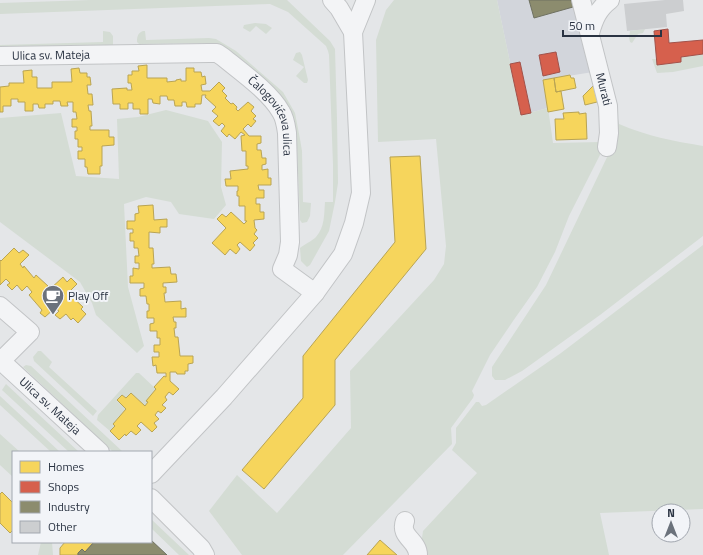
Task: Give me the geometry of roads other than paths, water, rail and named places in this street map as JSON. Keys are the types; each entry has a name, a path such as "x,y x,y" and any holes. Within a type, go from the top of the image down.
{"street":[{"path":"332,0 340,8 353,32"},
{"path":"152,473 224,397 315,293 343,254 354,223 361,192 353,32 366,0"},
{"name":"Murati","path":"581,0 608,106 609,134 607,147"},
{"path":"590,33 594,18 598,11 610,0"},
{"name":"Čalogovićeva ulica","path":"103,54 217,53 223,56 268,95 281,111 287,133 290,242 288,256 282,270 315,293"},
{"name":"Ulica sv. Mateja","path":"0,56 103,54"},
{"name":"Ulica sv. Mateja","path":"0,306 30,332 0,361 99,451"},
{"path":"152,499 201,548 205,555"},
{"path":"405,521 403,526 405,533 416,544 418,548 418,555"}],"place":[{"name":"Play Off","path":"53,316"}]}
